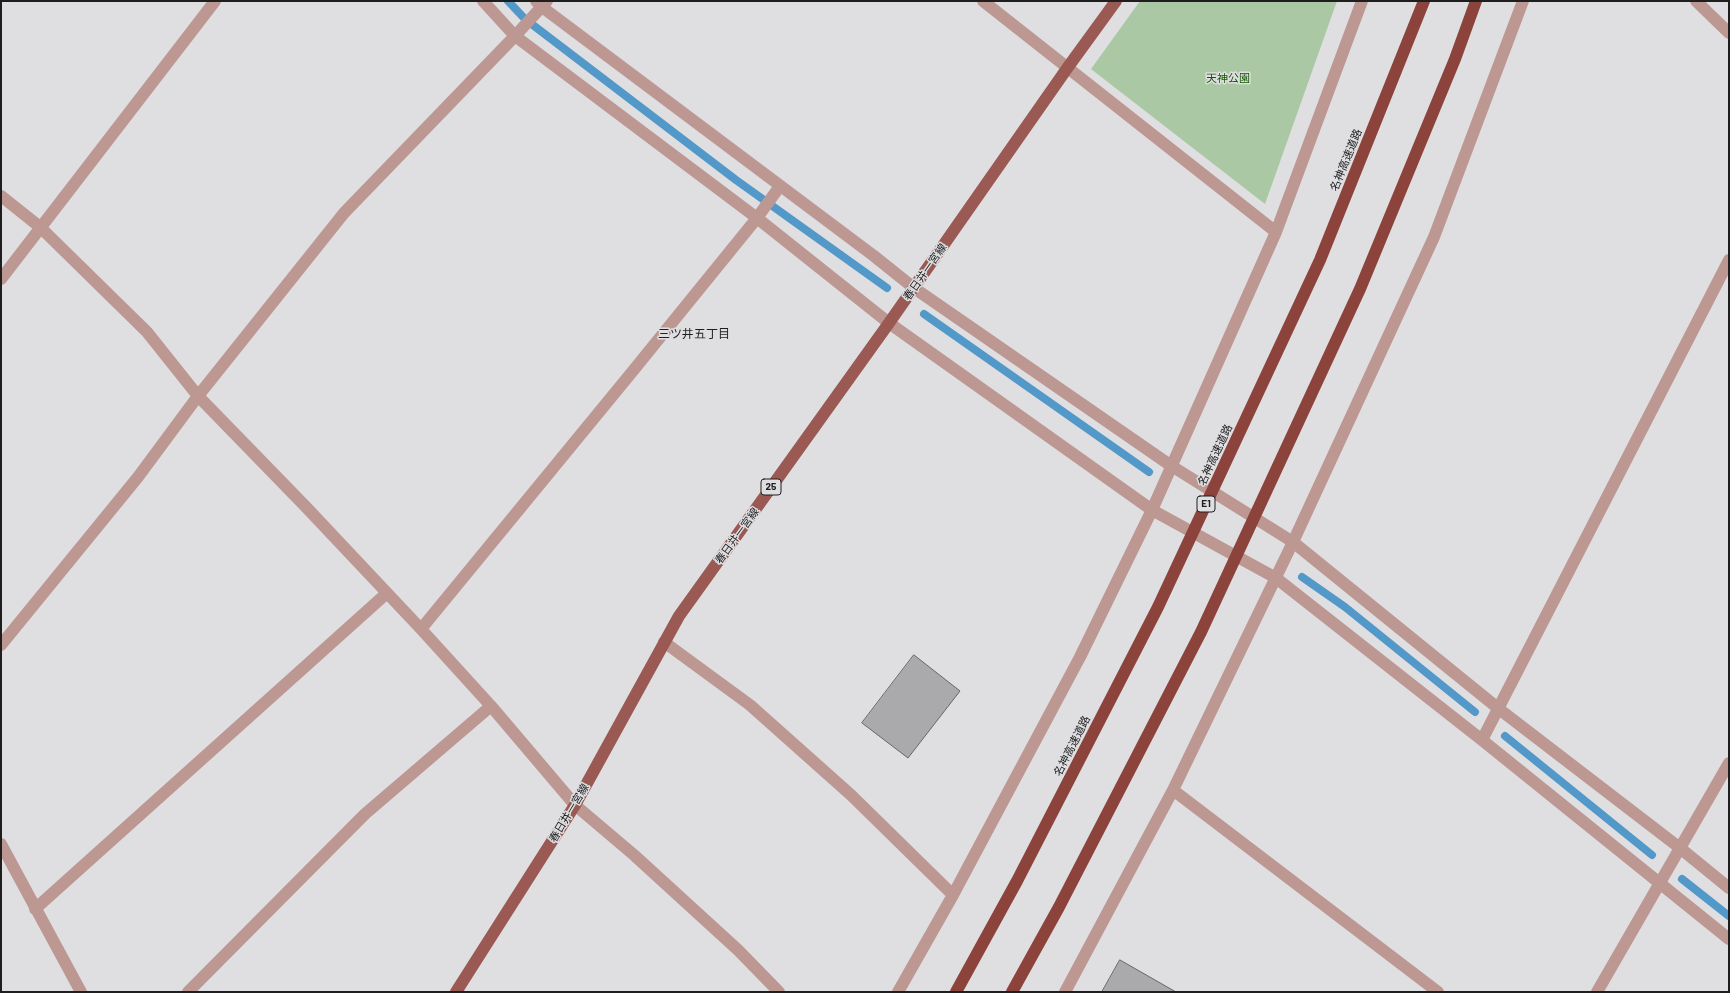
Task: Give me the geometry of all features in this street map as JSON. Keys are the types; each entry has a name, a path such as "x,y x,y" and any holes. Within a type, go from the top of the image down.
{"highway":[{"name":"名神高速道路","path":"956,992 1017,881 1165,592 1320,260 1424,1"},
{"path":"1012,992 1059,907 1201,632 1360,289 1452,66 1476,1"}],"main road":[{"name":"春日井一宮線","path":"456,992 575,805 679,616 914,288 1068,67 1116,1"}],"street":[{"path":"1,279 215,1"},
{"path":"483,1 515,36 756,218 889,323 1152,510 1276,578 1482,740 1729,939"},
{"path":"983,1 1276,232"},
{"path":"898,992 953,895 1080,657 1152,510 1170,465 1276,232 1362,1"},
{"path":"1065,992 1173,790 1293,542 1434,237 1523,1"},
{"path":"1696,1 1729,33"},
{"path":"1,645 138,477 198,396 344,213 515,36 542,3 914,288 1170,465 1293,542 1499,709 1680,848 1729,888"},
{"path":"421,628 756,218 780,186"},
{"path":"1,196 40,228 147,332 198,396 421,628 491,706 575,805 634,855 738,950 779,992"},
{"path":"1482,740 1729,260"},
{"path":"35,909 387,593"},
{"path":"664,642 750,705 851,795 953,895"},
{"path":"188,992 365,814 491,706"},
{"path":"1597,992 1729,763"},
{"path":"1173,790 1438,992"},
{"path":"1,844 81,992"}],"green space":[{"name":"天神公園","path":"1140,1 1337,1 1265,204 1091,69"}],"building":[{"path":"914,655 960,691 908,758 862,723"},
{"path":"1120,960 1176,992 1102,992"}],"waterway":[{"path":"508,1 525,19 736,180 887,288"},
{"path":"924,314 1149,472"},
{"path":"1302,577 1345,607 1475,712"},
{"path":"1505,736 1652,855"},
{"path":"1682,879 1729,916"}],"district":[{"name":"三ツ井五丁目","path":"694,334"}]}
